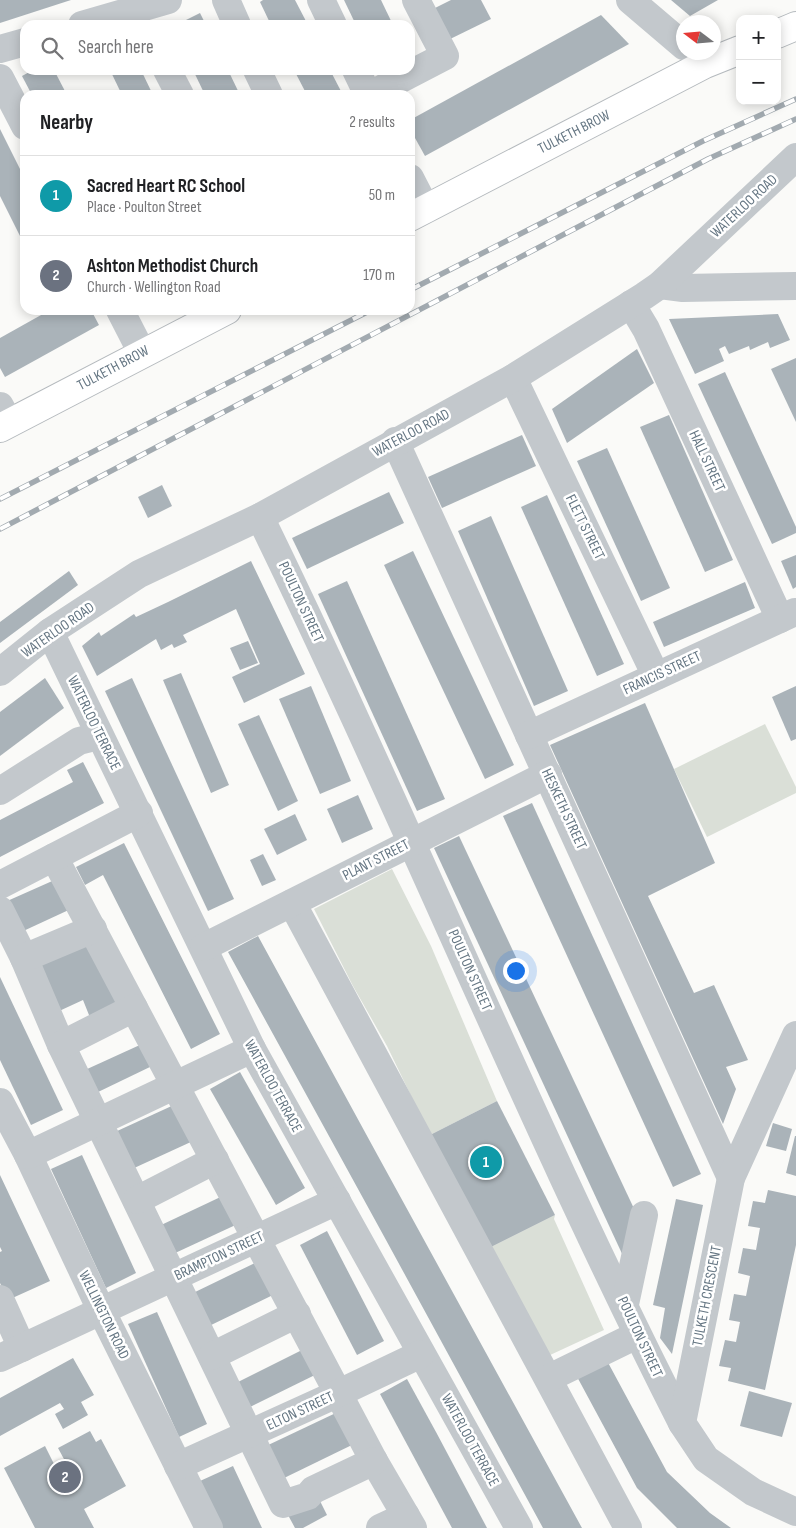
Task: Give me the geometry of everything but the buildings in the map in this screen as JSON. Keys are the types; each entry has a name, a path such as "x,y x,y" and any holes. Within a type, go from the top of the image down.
{"main road":[{"path":"781,32 796,26"},
{"name":"TULKETH BROW","path":"721,54 736,51"},
{"name":"TULKETH BROW","path":"418,212 695,60"},
{"name":"TULKETH BROW","path":"3,419 217,315"}],"street":[{"path":"118,20 140,17 168,0"},
{"path":"226,0 235,20"},
{"path":"321,0 331,20"},
{"path":"415,71 445,56 416,0"},
{"path":"630,0 676,39"},
{"path":"0,49 20,43"},
{"path":"170,75 177,90"},
{"path":"260,75 267,90"},
{"path":"359,75 366,90"},
{"path":"379,90 408,75"},
{"path":"0,78 20,116"},
{"name":"WATERLOO ROAD","path":"0,672 50,632 139,574 260,516 513,378 632,304 660,285 796,157"},
{"path":"415,199 418,212"},
{"path":"660,285 683,288 796,288"},
{"name":"HALL STREET","path":"632,304 646,328 788,615"},
{"path":"123,315 142,353"},
{"name":"FLETT STREET","path":"513,378 656,676"},
{"name":"HESKETH STREET","path":"395,442 731,1178"},
{"name":"POULTON STREET","path":"260,516 625,1304 637,1335 682,1423"},
{"name":"FRANCIS STREET","path":"529,735 788,615"},
{"name":"WATERLOO TERRACE","path":"50,632 252,1049 519,1528"},
{"path":"0,791 79,741 99,736"},
{"name":"PLANT STREET","path":"204,947 548,774"},
{"path":"0,885 139,813"},
{"path":"54,857 374,1461 409,1522 380,1528"},
{"path":"292,903 628,1528"},
{"path":"0,910 99,1122 283,1504 308,1496 313,1490 374,1461"},
{"path":"24,958 93,929"},
{"path":"62,1044 134,1008"},
{"name":"TULKETH CRESCENT","path":"682,1423 731,1178 796,1035"},
{"path":"28,1155 252,1049"},
{"name":"WELLINGTON ROAD","path":"0,1102 28,1155 101,1310 208,1528"},
{"path":"137,1200 215,1160"},
{"name":"BRAMPTON STREET","path":"11,1353 337,1202"},
{"path":"625,1304 644,1215"},
{"path":"0,1299 11,1353"},
{"path":"212,1356 297,1314"},
{"path":"548,1378 637,1335"},
{"name":"ELTON STREET","path":"178,1466 421,1354"},
{"path":"682,1423 706,1459 754,1492 796,1512"}],"shaded area":[{"path":"765,724 796,787 796,793 707,837 674,769"},
{"path":"392,869 431,946 497,1101 430,1135 387,1046 353,986 314,909"},
{"path":"555,1215 554,1219 604,1330 548,1356 487,1249"}],"railway":[{"path":"415,287 703,141 796,99"},
{"path":"415,312 708,159 796,119"},
{"path":"0,499 361,315"},
{"path":"0,529 409,315"}],"place":[{"name":"Sacred Heart RC School","path":"486,1162"},
{"name":"Ashton Methodist Church","path":"65,1477"}]}
